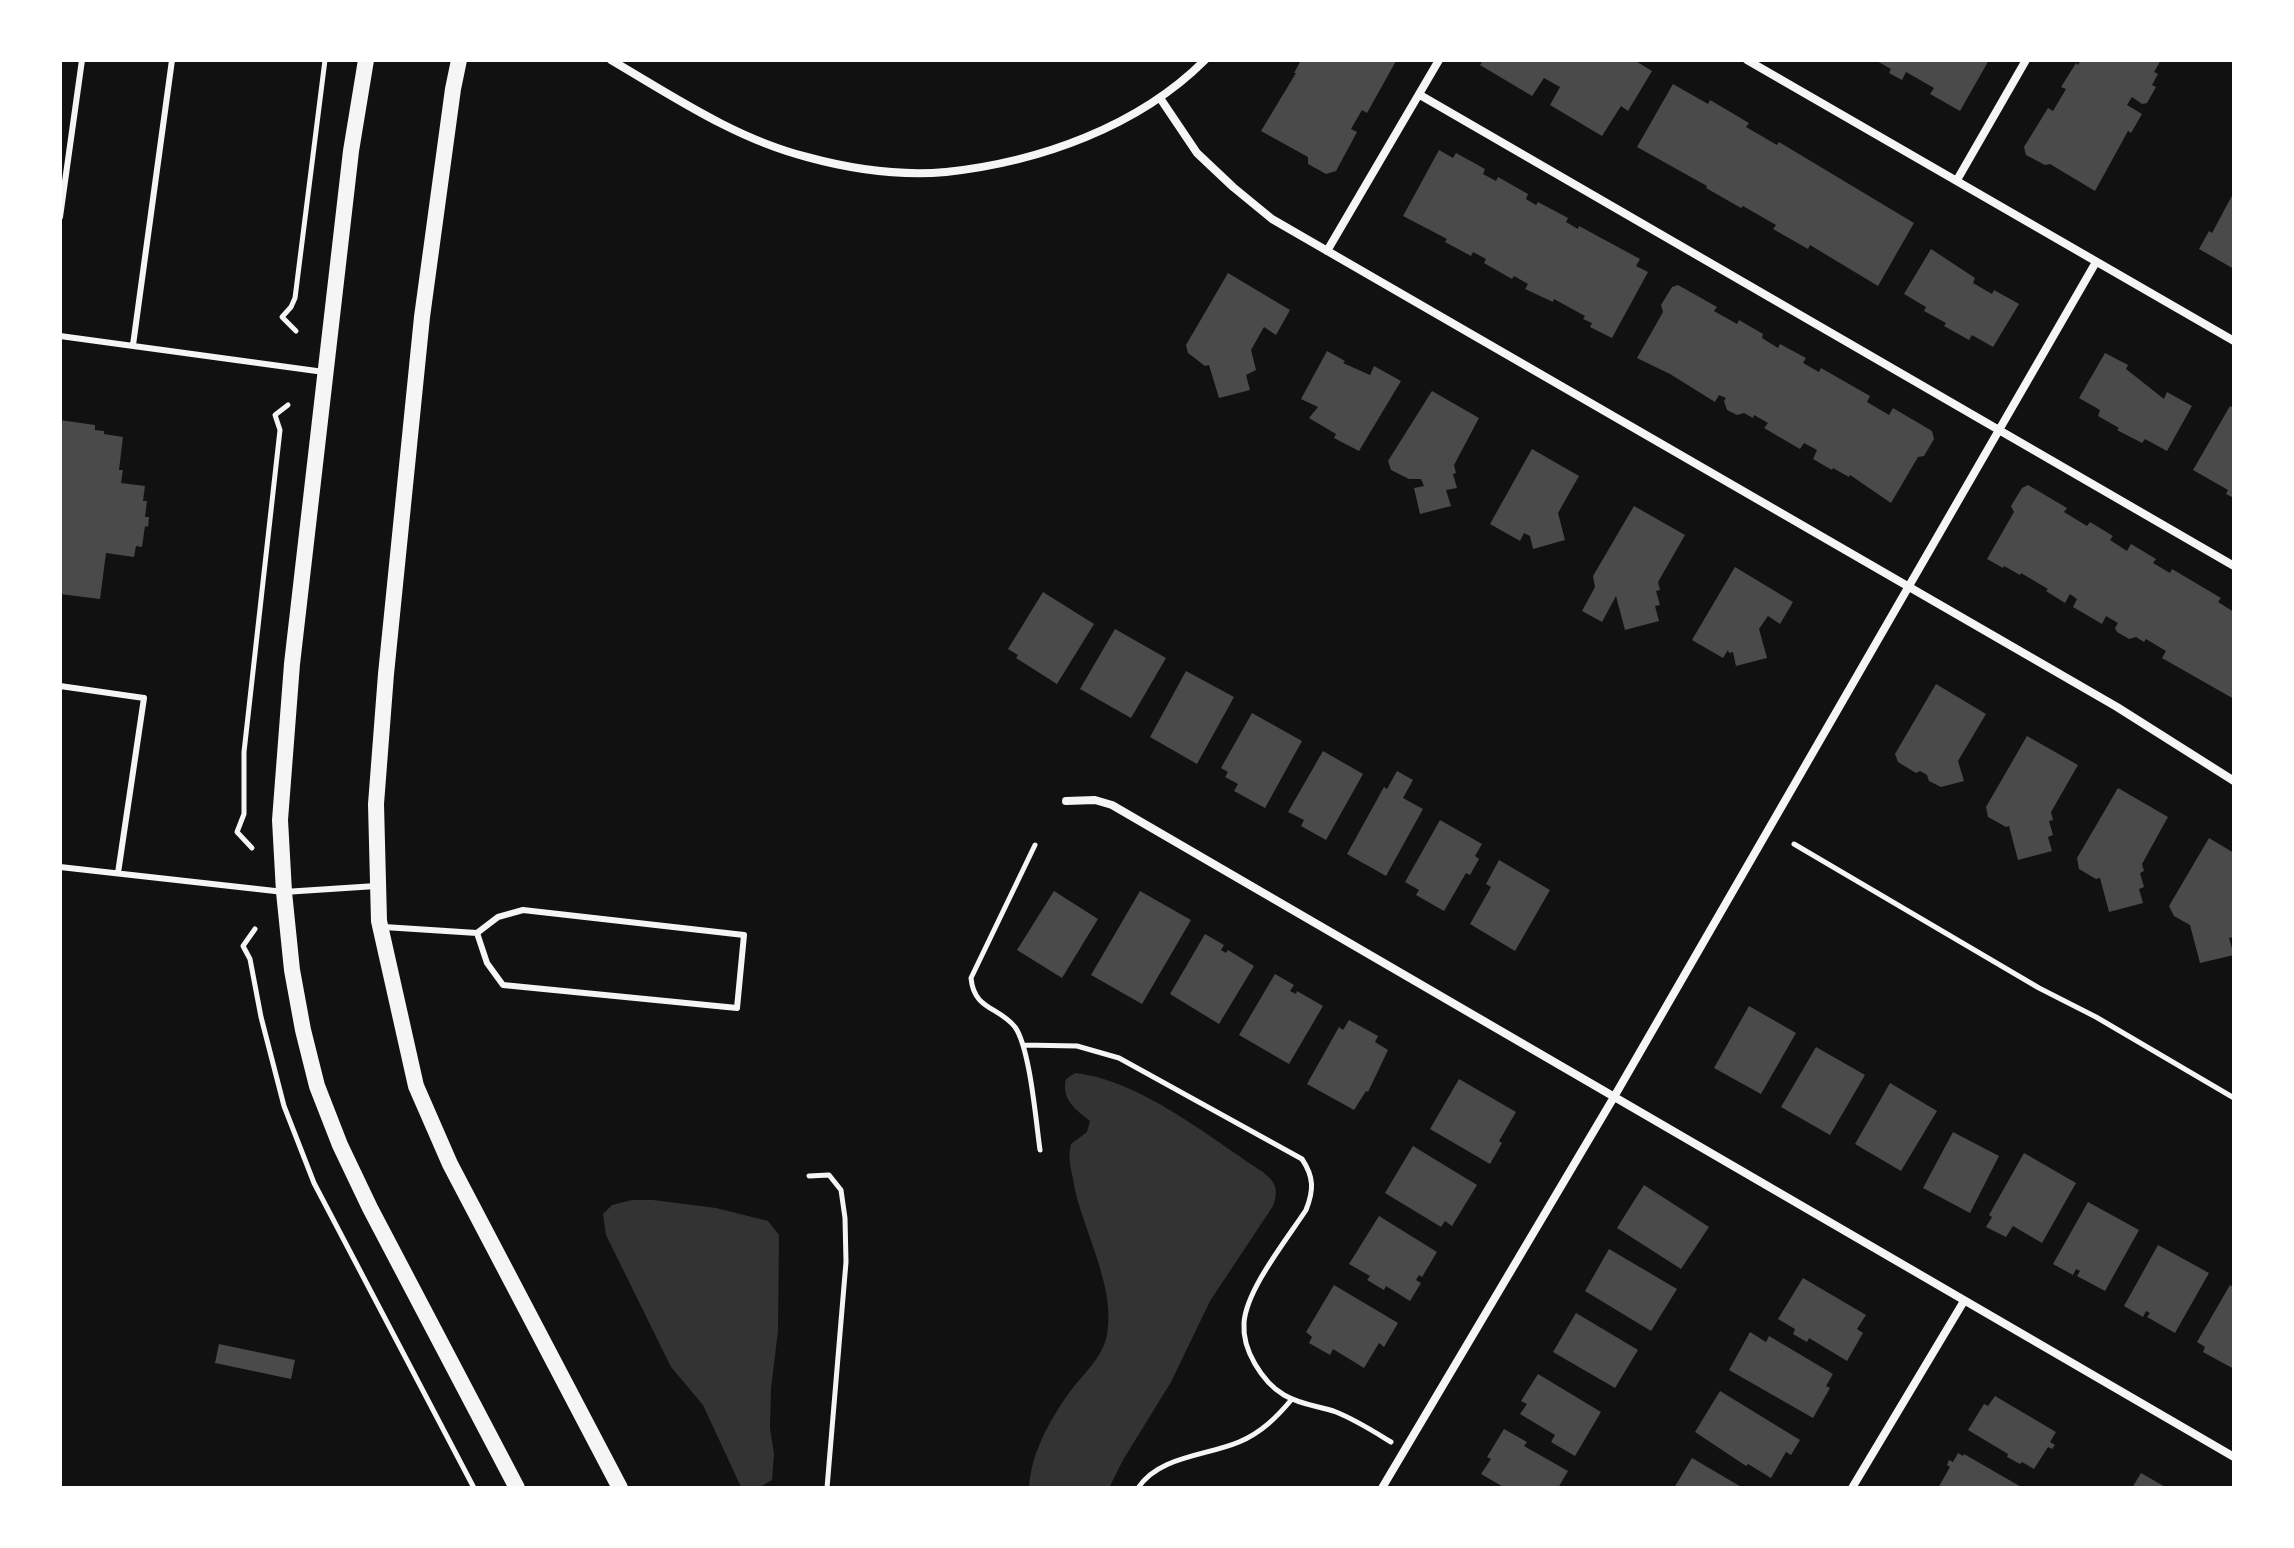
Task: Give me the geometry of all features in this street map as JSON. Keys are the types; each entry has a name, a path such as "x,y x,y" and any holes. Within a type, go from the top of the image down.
{"main road":[{"path":"366,60 351,151 324,372 284,761 280,820 292,970 303,1030 323,1100 370,1208 517,1488"},
{"path":"459,60 422,317 400,525 376,804 376,886 380,927 395,1004 421,1099 450,1164 620,1488"}],"street":[{"path":"611,60 696,111 764,143 806,157 906,172 957,170 1052,149 1116,122 1160,98 1205,60"},
{"path":"1327,251 1439,60"},
{"path":"1747,60 2234,341"},
{"path":"1957,180 2026,60"},
{"path":"1420,95 2234,566"},
{"path":"1160,98 1197,153 1272,219 2117,707 2234,781"},
{"path":"1382,1488 1614,1097 2096,262"},
{"path":"1066,801 1095,800 1112,805 2234,1457"},
{"path":"1852,1488 1964,1301"}],"lane":[{"path":"60,217 82,60"},
{"path":"133,345 172,60"},
{"path":"60,336 324,372"},
{"path":"60,686 144,698 118,873"},
{"path":"60,867 284,892 376,886"},
{"path":"380,927 477,933 498,917 523,910 744,935 737,1008 503,985 487,963 477,933"}],"path":[{"path":"296,331 282,317 295,298 325,60"},
{"path":"252,848 237,832 244,814 244,752 280,430 275,415 288,405"},
{"path":"1794,844 2234,1098"},
{"path":"1035,845 971,978 972,991 977,1000 1016,1028 1023,1045 1040,1150"},
{"path":"255,929 243,946 250,959 284,1106 314,1183 474,1488"},
{"path":"1023,1045 1077,1046 1119,1058 1302,1159 1312,1180 1311,1198 1253,1292 1243,1325 1246,1342 1257,1368 1269,1383 1292,1399 1350,1418 1405,1450"},
{"path":"809,1176 829,1175 841,1190 845,1218 846,1262 827,1488"},
{"path":"1138,1488 1146,1477 1160,1467 1255,1434 1276,1418 1292,1399"}],"shaded area":[{"path":"1075,1073 1124,1086 1173,1112 1263,1172 1273,1183 1276,1195 1273,1206 1210,1301 1171,1382 1109,1488 1029,1488 1033,1463 1042,1438 1069,1393 1099,1355 1108,1327 1102,1274 1078,1202 1070,1164 1071,1144 1087,1132 1090,1121 1067,1098 1066,1079"},
{"path":"632,1200 716,1208 768,1221 779,1235 778,1331 770,1428 774,1454 772,1480 760,1487 741,1487 703,1405 671,1367 606,1235 603,1214 612,1205"}],"building":[{"path":"1301,60 1396,61 1367,113 1362,110 1351,129 1357,132 1336,171 1326,174 1308,164 1308,157 1261,131"},
{"path":"1483,60 1634,60 1652,71 1628,111 1621,106 1602,136 1550,105 1560,87 1544,78 1532,96 1480,65"},
{"path":"1875,60 1989,60 1960,111 1930,94 1934,88 1906,72 1902,80"},
{"path":"2081,60 2161,60 2154,72 2158,74 2152,85 2156,87 2147,103 2142,104 2132,97 2127,105 2142,114 2131,133 2128,131 2095,191 2050,164 2045,165 2026,155 2024,147 2048,108 2053,111 2066,89 2061,87"},
{"path":"1673,84 1708,104 1710,100 1749,123 1746,127 1777,145 1779,142 1914,223 1878,286 1810,245 1808,249 1773,229 1776,225 1637,147"},
{"path":"1439,150 1453,158 1456,153 1485,169 1483,174 1496,181 1498,177 1528,194 1526,199 1536,205 1538,202 1568,218 1566,222 1578,229 1579,226 1640,259 1636,266 1648,272 1612,338 1590,327 1592,323 1583,319 1585,316 1554,299 1553,302 1525,289 1528,284 1514,276 1512,279 1484,263 1486,259 1473,252 1471,256 1445,242 1447,239 1403,216"},
{"path":"2234,192 2234,269 2199,249 2209,231 2212,233"},
{"path":"1931,249 1975,278 1973,283 2019,304 1993,347 1972,335 1969,340 1944,326 1946,323 1924,311 1926,307 1904,294"},
{"path":"1228,273 1290,310 1276,335 1264,327 1251,350 1256,370 1246,375 1250,390 1219,398 1209,365 1205,366 1188,353 1186,345"},
{"path":"1678,285 1717,307 1714,311 1737,324 1739,320 1763,334 1762,338 1778,348 1780,344 1806,358 1803,363 1819,372 1821,368 1870,396 1867,402 1889,415 1893,408 1932,431 1934,439 1924,456 1918,457 1891,503 1850,475 1832,470 1813,459 1817,450 1804,443 1800,449 1764,428 1768,423 1754,415 1753,418 1727,410 1726,398 1719,395 1715,402 1637,358 1663,312 1661,305 1672,287"},
{"path":"1327,351 1345,361 1343,363 1370,375 1374,366 1401,381 1359,451 1334,438 1336,434 1309,418 1318,407 1301,399"},
{"path":"2105,353 2128,365 2126,369 2164,399 2167,392 2192,406 2167,451 2145,439 2142,443 2117,430 2119,428 2098,416 2100,410 2079,398"},
{"path":"1432,391 1479,418 1454,465 1457,488 1446,490 1451,506 1420,514 1414,488 1424,486 1421,479 1409,479 1391,470 1388,461"},
{"path":"2230,406 2234,408 2234,498 2226,494 2228,490 2193,470"},
{"path":"60,420 95,425 95,430 104,431 104,434 123,437 119,470 123,470 121,483 145,486 145,517 149,517 142,547 136,546 134,557 106,553 100,599 60,594"},
{"path":"1532,449 1579,476 1558,513 1565,540 1533,549 1530,536 1524,533 1520,541 1490,524"},
{"path":"2028,485 2067,508 2064,512 2087,526 2090,522 2113,536 2110,540 2127,551 2131,544 2156,559 2153,563 2170,573 2172,569 2221,598 2218,602 2234,612 2234,699 2162,658 2166,651 2146,639 2144,642 2136,637 2129,639 2117,632 2115,628 2118,623 2106,616 2102,624 2073,607 2077,599 2070,594 2065,603 2021,573 1987,559 2014,512 2011,506 2022,488"},
{"path":"1634,506 1685,535 1658,582 1660,590 1656,591 1660,605 1655,606 1659,621 1625,630 1616,596 1602,622 1582,611 1595,587 1593,576"},
{"path":"1735,567 1793,602 1780,624 1768,616 1759,629 1767,658 1736,666 1733,652 1729,653 1728,650 1723,658 1692,640"},
{"path":"1043,592 1094,624 1057,684 1016,658 1018,655 1008,649"},
{"path":"1115,629 1166,658 1131,718 1080,689"},
{"path":"1186,671 1234,697 1197,764 1150,737"},
{"path":"1936,684 1986,714 1958,761 1964,781 1941,787 1929,781 1927,775 1920,771 1916,773 1898,762 1895,754"},
{"path":"1252,713 1302,741 1265,808 1234,791 1238,784 1225,777 1228,772 1221,768"},
{"path":"2027,736 2078,765 2051,812 2053,820 2049,821 2053,835 2048,837 2052,851 2018,860 2009,826 1988,817 1986,807"},
{"path":"1323,751 1363,774 1326,840 1301,826 1304,820 1288,812"},
{"path":"1397,771 1413,780 1403,798 1423,809 1386,876 1347,854 1384,787 1387,789"},
{"path":"2118,788 2168,817 2142,864 2144,871 2140,873 2144,887 2139,889 2143,903 2109,912 2100,878 2096,879 2079,869 2077,858"},
{"path":"1440,820 1482,844 1475,856 1479,859 1470,875 1466,873 1444,911 1416,895 1419,890 1405,882"},
{"path":"2209,838 2234,853 2234,937 2229,938 2234,955 2200,963 2190,925 2174,916 2169,906"},
{"path":"1499,860 1550,890 1515,951 1470,924 1491,887 1486,884"},
{"path":"1054,891 1098,919 1062,978 1017,950"},
{"path":"1140,891 1191,920 1142,1004 1091,975"},
{"path":"1205,934 1224,945 1221,950 1226,953 1228,950 1254,966 1219,1024 1170,994"},
{"path":"1275,974 1294,985 1290,991 1296,994 1297,991 1323,1006 1289,1064 1239,1035"},
{"path":"1749,1006 1796,1033 1761,1094 1714,1068"},
{"path":"1349,1020 1378,1036 1375,1042 1388,1050 1368,1092 1354,1110 1307,1084 1339,1027 1343,1030"},
{"path":"1816,1047 1865,1075 1830,1135 1781,1107"},
{"path":"1459,1079 1516,1112 1490,1164 1430,1129"},
{"path":"1890,1083 1937,1111 1901,1171 1855,1144"},
{"path":"1953,1132 1999,1156 1970,1213 1923,1188"},
{"path":"1413,1146 1477,1185 1452,1226 1445,1221 1441,1227 1385,1193"},
{"path":"2024,1153 2076,1183 2042,1243 2013,1226 2006,1237 1986,1227 1992,1217 1989,1215"},
{"path":"1644,1185 1709,1227 1681,1269 1617,1228"},
{"path":"2088,1202 2139,1230 2105,1291 2077,1276 2080,1271 2076,1269 2073,1275 2053,1264"},
{"path":"1379,1216 1437,1252 1422,1277 1419,1275 1416,1280 1421,1283 1410,1301 1386,1286 1384,1290 1367,1280 1370,1276 1349,1264"},
{"path":"2158,1245 2209,1273 2175,1333 2147,1317 2150,1313 2146,1311 2143,1317 2124,1306"},
{"path":"1609,1249 1677,1289 1651,1331 1585,1291"},
{"path":"1803,1278 1866,1315 1857,1329 1863,1333 1847,1361 1809,1338 1807,1342 1793,1334 1795,1329 1778,1319"},
{"path":"1334,1285 1398,1323 1384,1347 1379,1343 1364,1368 1333,1349 1330,1355 1309,1343 1312,1337 1306,1332"},
{"path":"2230,1285 2234,1288 2234,1369 2203,1352 2205,1347 2197,1342"},
{"path":"1576,1313 1638,1350 1615,1388 1553,1352"},
{"path":"1750,1332 1766,1342 1769,1336 1833,1374 1826,1386 1830,1388 1813,1418 1729,1370"},
{"path":"219,1344 295,1360 291,1379 215,1363"},
{"path":"1538,1374 1601,1412 1575,1456 1551,1442 1555,1435 1520,1414 1527,1404 1521,1401"},
{"path":"1720,1391 1800,1440 1791,1455 1786,1452 1771,1478 1748,1464 1746,1466 1695,1432"},
{"path":"1995,1396 2056,1432 2050,1442 2055,1445 2052,1449 2048,1447 2034,1469 2007,1457 2008,1454 1968,1430 1984,1404 1988,1406"},
{"path":"1504,1429 1527,1442 1524,1446 1568,1471 1558,1488 1505,1488 1481,1474"},
{"path":"1958,1453 2023,1488 1938,1488 1950,1467 1947,1465 1949,1460 1953,1462"},
{"path":"1692,1458 1743,1488 1674,1488"},
{"path":"2141,1473 2167,1488 2132,1488"}]}
